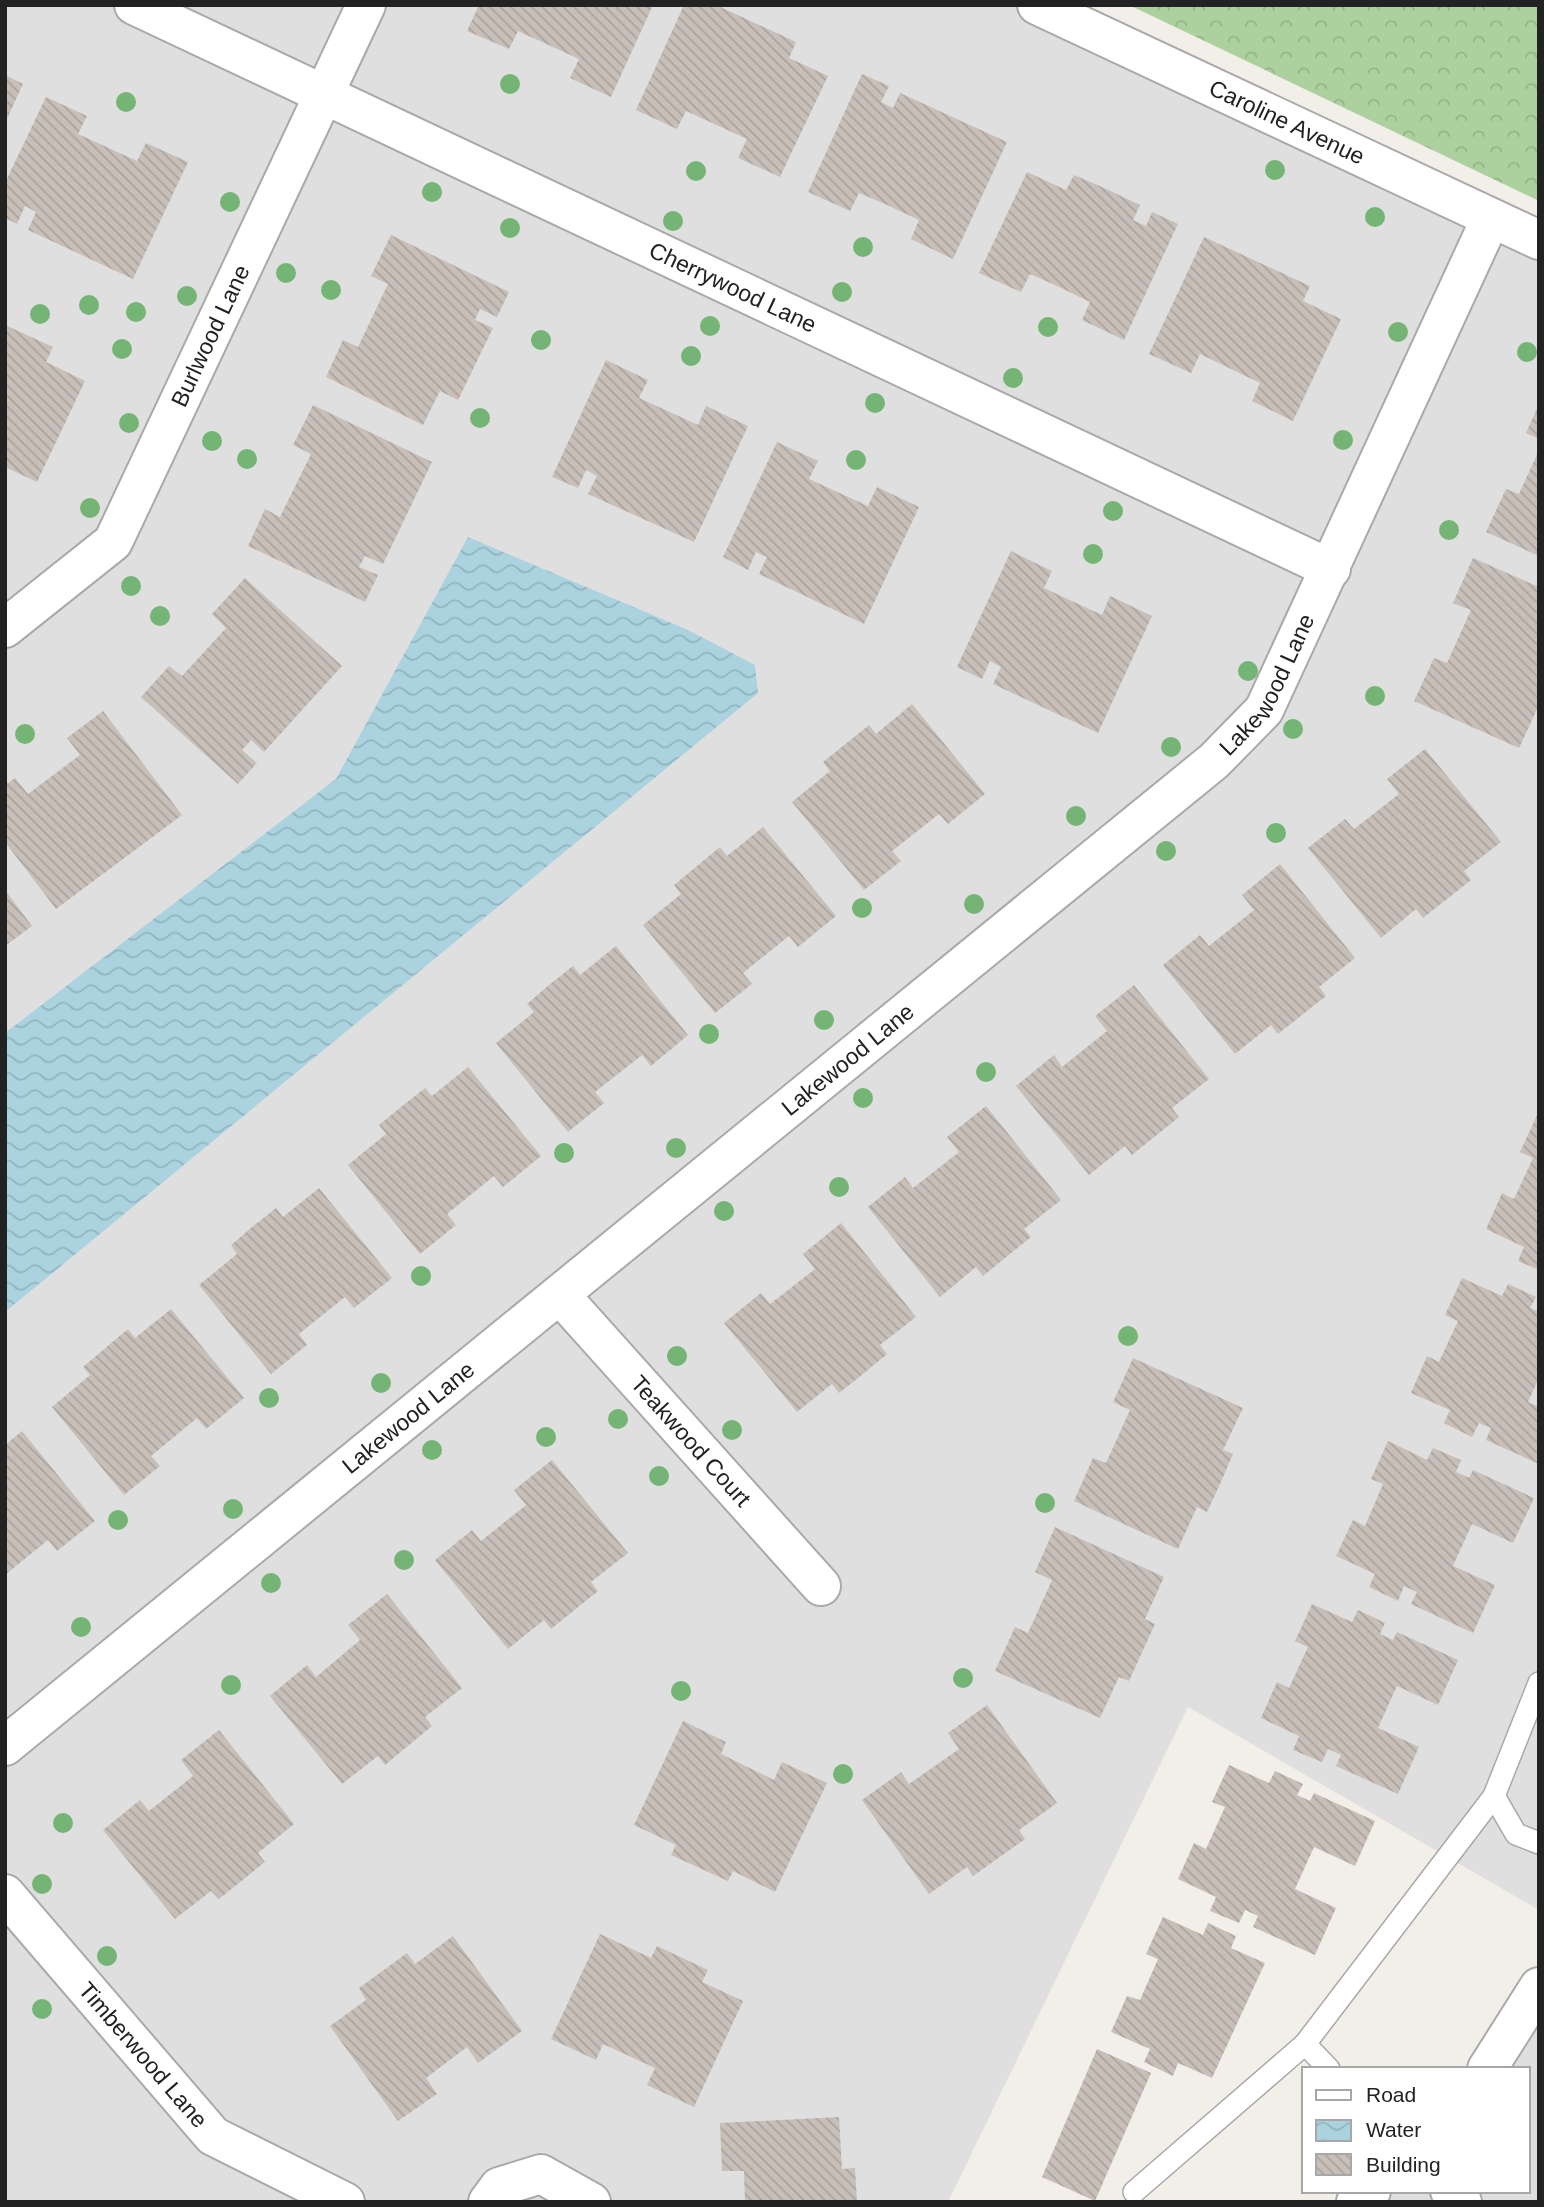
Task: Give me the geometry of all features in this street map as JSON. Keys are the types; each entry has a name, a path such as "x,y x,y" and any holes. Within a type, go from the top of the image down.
{"street":[{"name":"Cherrywood Lane","path":"134,5 1331,569"},
{"name":"Burlwood Lane","path":"12,613 113,542 366,5"},
{"name":"Caroline Avenue","path":"1037,5 1539,240"},
{"name":"Lakewood Lane","path":"5,1746 1213,761 1264,710 1491,218"},
{"name":"Teakwood Court","path":"560,1295 821,1586"},
{"name":"Timberwood Lane","path":"5,1894 213,2136 345,2202"},
{"path":"1488,2067 1539,1987"},
{"path":"488,2202 499,2187 541,2174 591,2202"}],"lane":[{"path":"1134,2192 1305,2043 1494,1796 1539,1683"},
{"path":"1494,1796 1516,1833 1539,1843"},
{"path":"1305,2043 1327,2067"}],"shaded area":[{"path":"5,5 1037,5 1539,240 1539,1910 1188,1707 948,2202 5,2202"},
{"path":"1539,1987 1539,2202 1356,2202 1368,2193 1530,2193 1530,2067 1488,2067"}],"green space":[{"path":"1129,5 1539,5 1539,201"}],"water":[{"path":"468,537 688,630 755,665 758,693 5,1312 5,1033 336,779"}],"building":[{"path":"479,5 653,5 611,97 570,78 579,59 518,31 509,49 467,31"},
{"path":"684,5 716,5 796,42 789,58 828,76 780,177 738,158 747,139 686,111 677,129 636,110"},
{"path":"862,74 889,86 881,102 893,108 900,93 1007,142 953,259 911,239 919,220 885,204 859,193 850,211 808,192"},
{"path":"5,75 23,84 5,123"},
{"path":"46,97 87,116 78,134 137,161 146,143 188,162 133,279 28,230 36,212 25,206 17,224 5,218 5,183"},
{"path":"1027,172 1066,190 1074,175 1140,205 1133,220 1146,226 1152,212 1178,224 1124,340 1082,320 1090,302 1055,285 1030,274 1021,292 979,273"},
{"path":"391,235 509,292 497,317 480,309 475,320 493,328 458,400 440,391 423,425 326,377 343,340 358,347 388,284 371,276"},
{"path":"1204,237 1310,286 1303,301 1341,319 1293,421 1252,401 1260,383 1200,354 1191,373 1149,354"},
{"path":"5,325 53,347 46,362 85,381 37,482 5,467"},
{"path":"606,360 648,380 639,398 698,425 706,406 748,426 694,542 588,494 597,476 586,470 578,488 552,477"},
{"path":"1539,404 1539,439 1526,433"},
{"path":"313,405 432,462 383,564 365,556 359,567 378,575 365,602 248,546 265,509 280,517 311,454 293,445"},
{"path":"777,442 818,461 809,479 868,506 877,487 919,507 864,624 759,574 767,557 756,552 748,570 723,557"},
{"path":"1539,450 1539,556 1486,532 1506,489 1519,494"},
{"path":"1011,551 1052,571 1044,588 1102,615 1110,596 1152,616 1098,733 993,684 1001,667 990,661 982,679 957,667"},
{"path":"1473,558 1539,587 1539,705 1519,748 1414,701 1434,658 1447,663 1471,610 1453,603"},
{"path":"245,578 342,666 264,752 251,740 242,750 257,763 238,784 141,697 169,666 182,676 226,628 212,614"},
{"path":"912,704 985,794 948,824 939,814 892,851 901,861 864,890 792,802 830,771 823,762 869,725 876,734"},
{"path":"103,711 182,815 56,909 5,842 5,785 15,778 28,794 80,755 67,738"},
{"path":"1425,749 1501,842 1464,871 1471,880 1423,918 1416,909 1381,938 1308,848 1345,819 1354,829 1399,794 1387,779"},
{"path":"763,827 836,916 798,947 789,936 743,973 752,984 715,1013 643,925 681,894 674,885 720,847 727,856"},
{"path":"1280,864 1355,958 1319,987 1326,996 1278,1034 1271,1025 1235,1054 1163,965 1200,935 1209,946 1254,910 1242,895"},
{"path":"5,890 32,926 5,946"},
{"path":"616,946 688,1035 651,1066 642,1055 595,1092 604,1103 568,1132 496,1043 534,1012 527,1004 549,985 573,966 580,975"},
{"path":"1134,985 1209,1079 1172,1108 1179,1117 1132,1155 1125,1146 1089,1175 1016,1086 1054,1055 1062,1067 1107,1031 1095,1016"},
{"path":"468,1067 541,1156 503,1187 494,1176 447,1214 456,1225 420,1254 348,1165 386,1134 379,1125 401,1107 425,1088 432,1096"},
{"path":"986,1106 1061,1200 1024,1229 1031,1237 983,1276 976,1267 940,1297 868,1207 905,1177 913,1188 959,1152 947,1137"},
{"path":"1537,1115 1539,1270 1518,1261 1524,1247 1486,1229 1502,1193 1514,1199 1533,1158 1520,1152"},
{"path":"319,1188 392,1278 354,1308 345,1297 299,1334 307,1345 271,1374 199,1285 237,1254 231,1245 252,1227 276,1208 283,1217"},
{"path":"841,1223 916,1317 880,1345 887,1354 863,1374 839,1393 832,1384 797,1412 724,1323 761,1293 770,1304 815,1269 803,1254"},
{"path":"1462,1278 1502,1296 1508,1284 1536,1297 1530,1308 1539,1312 1539,1378 1528,1402 1539,1407 1539,1464 1486,1440 1491,1428 1479,1423 1472,1437 1444,1423 1450,1410 1411,1393 1427,1356 1439,1362 1458,1321 1445,1315"},
{"path":"171,1309 244,1398 206,1429 197,1418 151,1456 160,1466 124,1495 52,1407 90,1375 83,1367 128,1329 135,1338"},
{"path":"1133,1358 1243,1408 1223,1450 1233,1454 1220,1484 1207,1512 1197,1507 1178,1549 1074,1501 1093,1458 1106,1463 1130,1410 1113,1402"},
{"path":"22,1431 95,1521 57,1551 48,1540 5,1575 5,1445"},
{"path":"1388,1441 1427,1460 1433,1448 1461,1460 1456,1472 1469,1478 1473,1470 1534,1498 1513,1543 1472,1524 1453,1566 1495,1585 1473,1633 1411,1604 1417,1592 1404,1586 1398,1601 1369,1587 1375,1574 1336,1556 1353,1520 1365,1526 1383,1484 1371,1479"},
{"path":"552,1460 628,1553 591,1582 598,1591 551,1629 544,1620 508,1649 435,1560 472,1530 481,1541 526,1505 514,1490"},
{"path":"1055,1527 1164,1577 1145,1619 1155,1624 1129,1681 1119,1677 1100,1718 995,1671 1015,1627 1028,1633 1052,1580 1035,1572"},
{"path":"387,1594 462,1688 425,1717 432,1726 385,1765 378,1756 342,1784 270,1696 307,1665 316,1677 360,1640 348,1625"},
{"path":"1312,1604 1352,1622 1358,1610 1385,1623 1380,1634 1393,1640 1397,1632 1458,1660 1438,1705 1397,1686 1378,1728 1419,1747 1398,1794 1336,1766 1341,1755 1328,1749 1322,1762 1293,1750 1299,1736 1261,1718 1277,1682 1289,1688 1308,1647 1295,1641"},
{"path":"987,1705 1057,1803 1019,1830 1025,1839 973,1876 967,1867 929,1894 862,1800 901,1772 909,1784 959,1749 948,1733"},
{"path":"683,1721 726,1742 721,1754 774,1780 782,1762 827,1783 775,1892 733,1871 728,1881 671,1855 676,1845 634,1825"},
{"path":"219,1730 294,1824 258,1853 265,1862 219,1899 211,1891 175,1919 103,1830 140,1800 149,1811 193,1776 181,1760"},
{"path":"1229,1765 1269,1783 1275,1771 1303,1784 1297,1795 1310,1801 1314,1793 1375,1821 1355,1866 1314,1847 1295,1889 1336,1908 1315,1955 1253,1927 1258,1916 1245,1910 1239,1923 1210,1911 1216,1897 1178,1879 1194,1843 1206,1849 1225,1807 1212,1802"},
{"path":"1163,1917 1203,1935 1208,1923 1236,1936 1231,1948 1265,1963 1212,2078 1178,2063 1173,2076 1144,2062 1150,2049 1111,2032 1127,1996 1140,2000 1158,1959 1146,1954"},
{"path":"600,1934 651,1958 657,1946 708,1970 702,1982 743,2001 694,2107 647,2085 655,2068 603,2044 596,2060 551,2039"},
{"path":"453,1936 522,2031 478,2063 467,2047 426,2078 437,2094 398,2121 330,2026 366,2000 359,1988 407,1953 415,1964"},
{"path":"1097,2049 1151,2073 1095,2201 1042,2177"},
{"path":"839,2117 842,2169 855,2168 857,2202 745,2202 744,2171 722,2171 720,2123"}]}
